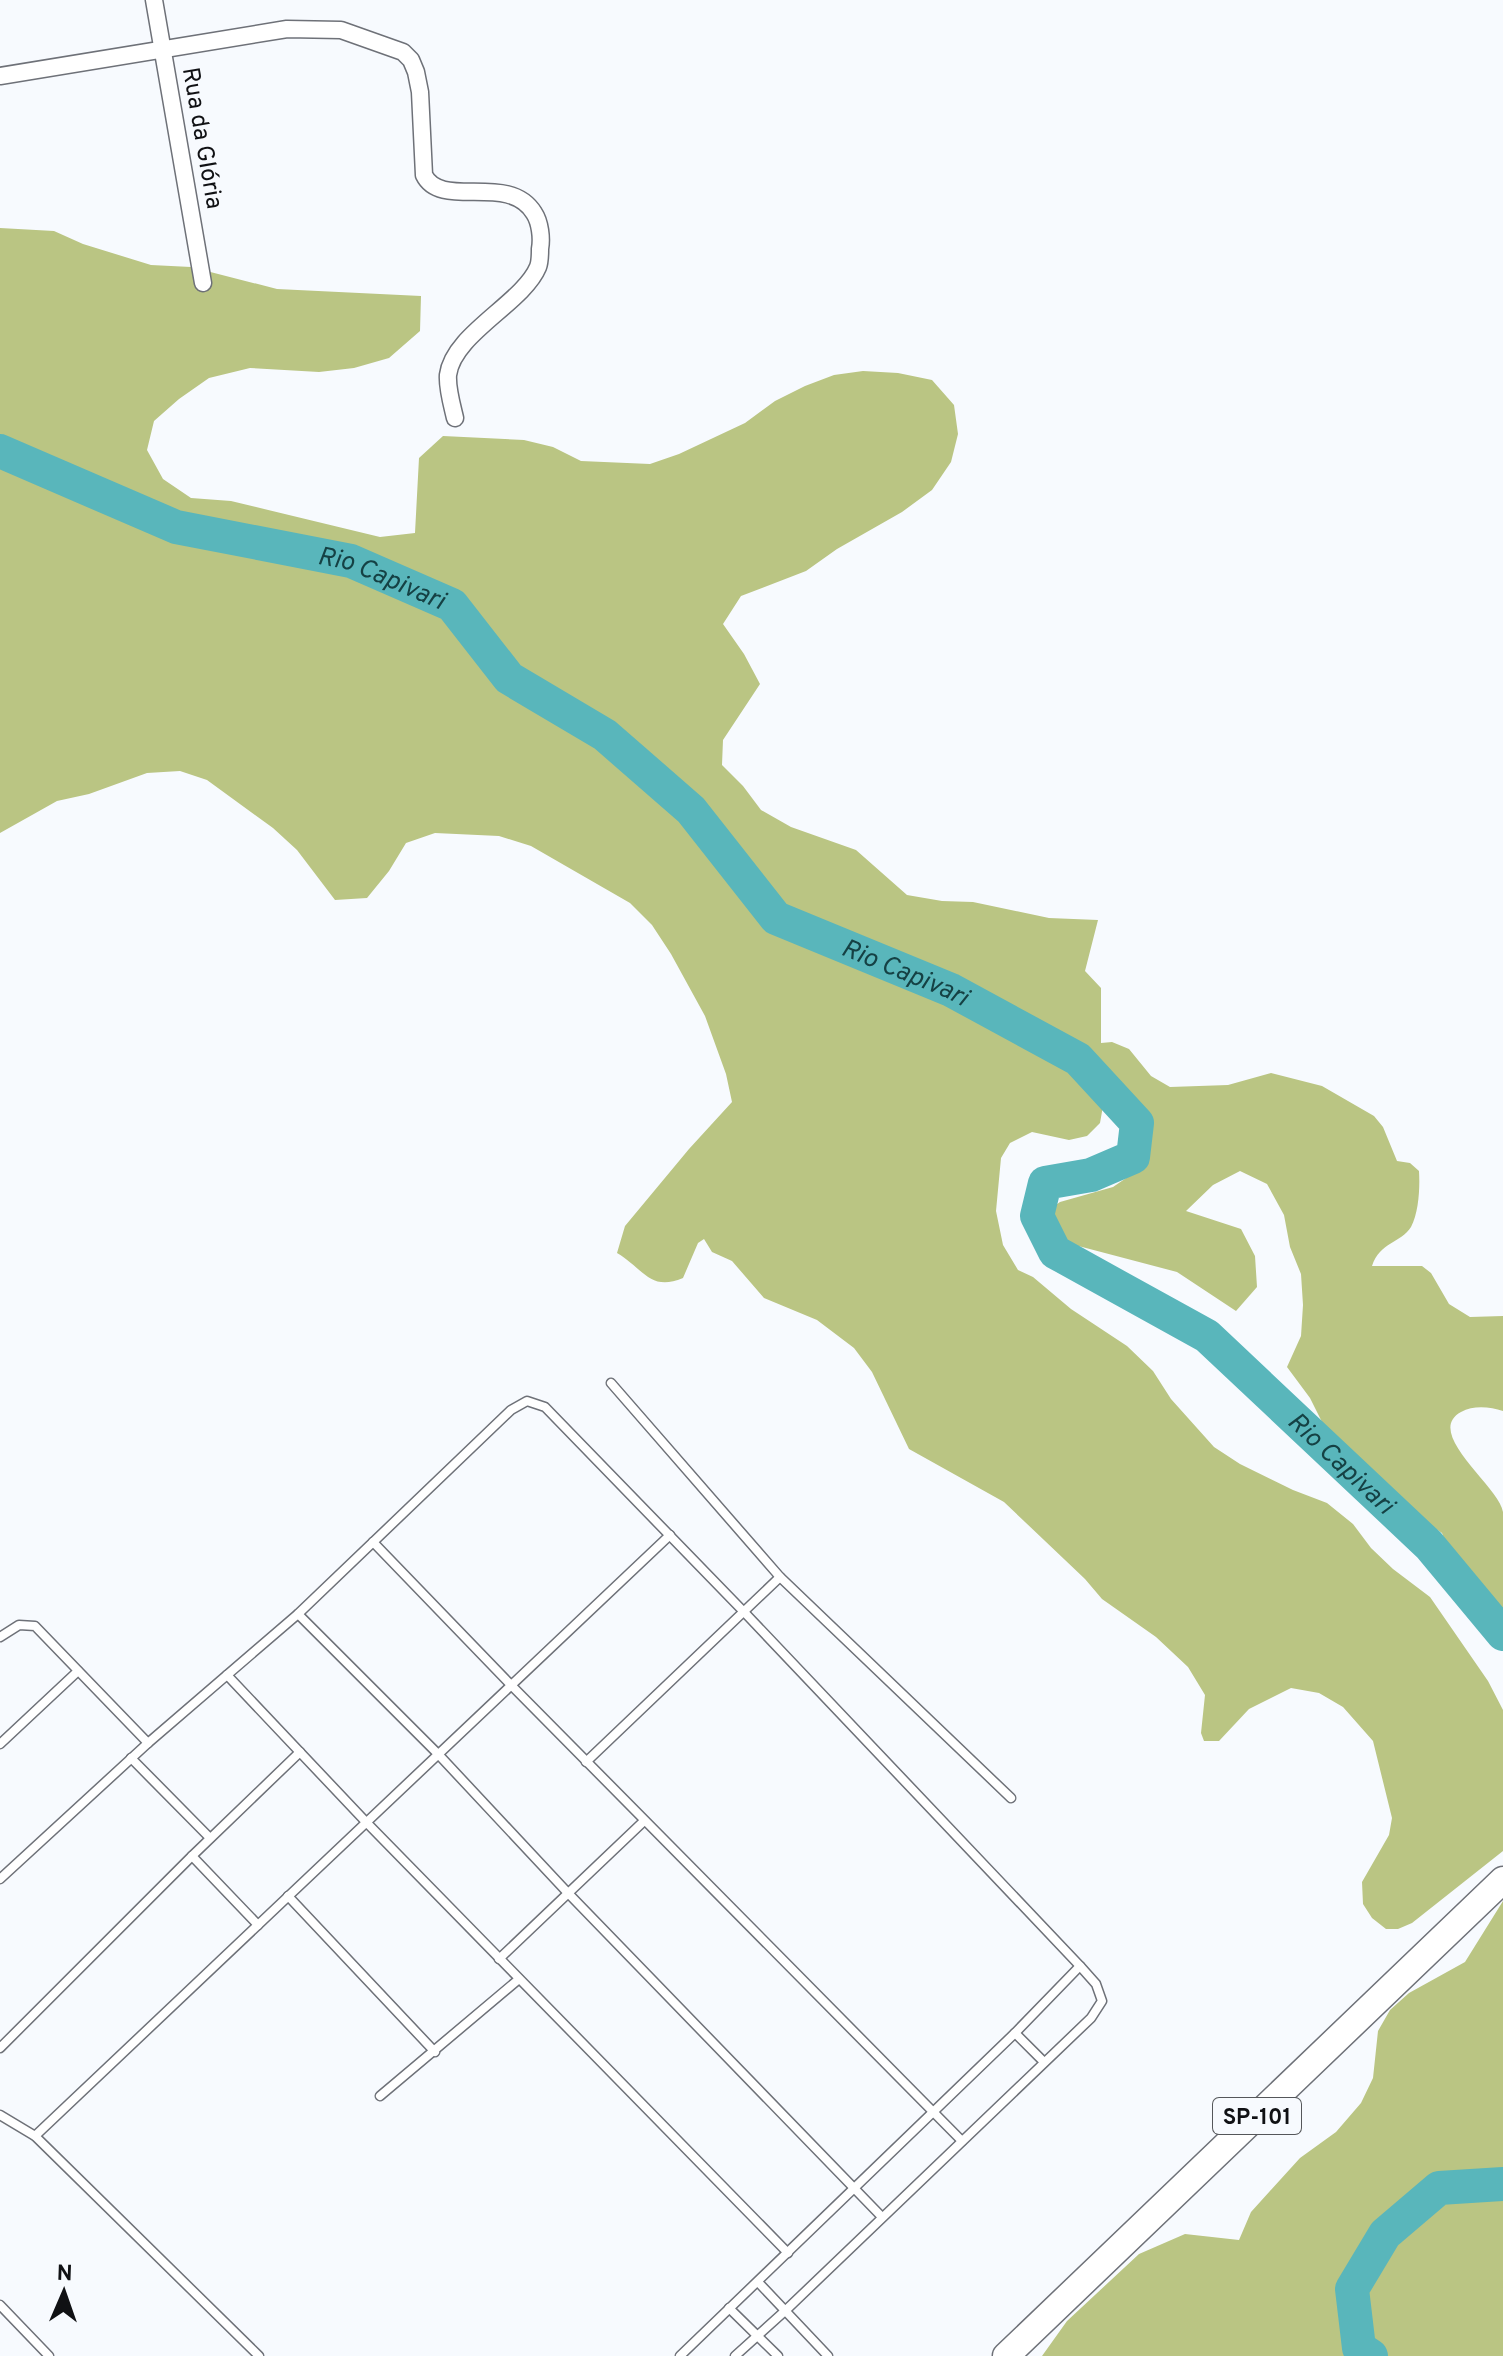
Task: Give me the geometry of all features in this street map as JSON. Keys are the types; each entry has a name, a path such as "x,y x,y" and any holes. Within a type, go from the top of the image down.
{"main road":[{"name":"SP-101","path":"1013,2351 1503,1880"}],"street":[{"name":"Rua da Glória","path":"154,0 203,283"},
{"path":"0,76 287,29 341,30 403,52 411,60 420,92 424,175 427,181 439,188 462,192 499,191 522,200 535,214 542,238 538,266 520,292 481,326 458,352 448,373 455,418"}],"lane":[{"path":"611,1383 780,1577 1011,1798"},
{"path":"0,1879 131,1758 298,1614 511,1410 527,1401 545,1407 1080,1966 1096,1984 1102,2001 1091,2018 735,2356"},
{"path":"35,2136 670,1535"},
{"path":"373,1542 962,2141"},
{"path":"586,1762 780,1577"},
{"path":"298,1614 438,1754 567,1892 882,2217"},
{"path":"0,1637 19,1625 35,1626 148,1743"},
{"path":"0,1744 78,1671"},
{"path":"227,1675 366,1822 788,2253"},
{"path":"0,2048 300,1752"},
{"path":"131,1758 210,1838"},
{"path":"499,1959 644,1821"},
{"path":"192,1856 258,1925"},
{"path":"288,1896 435,2052"},
{"path":"680,2356 1015,2033 1080,1966"},
{"path":"380,2096 519,1979"},
{"path":"1015,2033 1044,2062"},
{"path":"0,2115 35,2136 259,2356"},
{"path":"758,2282 828,2356"},
{"path":"0,2305 49,2356"},
{"path":"729,2308 778,2356"}],"green space":[{"path":"0,228 54,231 83,244 151,265 191,267 277,289 421,296 420,331 389,358 354,368 319,372 250,368 209,378 154,421 147,450 163,479 191,498 231,501 380,537 415,533 419,458 443,436 524,440 553,447 581,461 650,464 745,423 775,401 834,375 863,371 898,373 932,380 954,405 958,434 951,462 932,490 806,571 741,596 723,624 760,684 723,740 722,765 761,810 791,827 856,850 907,895 973,902 1049,918 1098,920 1085,971 1101,988 1101,1043 1112,1042 1129,1049 1151,1076 1170,1087 1228,1085 1271,1073 1322,1086 1374,1116 1383,1127 1397,1161 1410,1163 1419,1171 1414,1221 1407,1232 1380,1252 1372,1266 1422,1266 1431,1273 1449,1304 1470,1317 1503,1316 1503,1411 1482,1407 1461,1412 1452,1421 1451,1433 1503,1512 1503,1641 1466,1588 1442,1533 1415,1515 1367,1474 1324,1426 1310,1398 1287,1367 1301,1336 1301,1274 1290,1247 1284,1215 1267,1184 1240,1171 1213,1185 1186,1211 1241,1229 1255,1256 1257,1287 1236,1311 1177,1272 1048,1238 1044,1225 1046,1212 1060,1202 1113,1187 1141,1168 1136,1142 1109,1106 1103,1106 1100,1123 1087,1136 1069,1140 1032,1132 1010,1143 1001,1158 996,1211 1003,1245 1018,1270 1033,1277 1071,1309 1127,1346 1153,1371 1171,1399 1214,1447 1240,1464 1327,1503 1353,1524 1371,1548 1393,1569 1430,1597 1488,1681 1503,1710 1503,1851 1412,1923 1398,1929 1386,1929 1372,1918 1363,1904 1362,1882 1389,1835 1392,1818 1373,1741 1343,1707 1319,1693 1291,1688 1249,1709 1219,1741 1204,1741 1201,1733 1205,1695 1188,1667 1156,1637 1102,1599 1004,1502 909,1449 872,1372 854,1348 817,1320 764,1298 732,1261 712,1252 704,1239 698,1243 683,1278 672,1282 648,1277 617,1253 625,1226 732,1102 726,1074 705,1016 652,925 630,903 531,846 499,836 435,833 406,843 367,898 335,900 297,850 273,828 207,780 180,771 147,773 89,794 57,801 0,833"},
{"path":"1503,1901 1503,2356 1042,2356 1067,2321 1139,2254 1185,2234 1239,2240 1251,2212 1300,2158 1336,2132 1361,2103 1373,2078 1378,2031 1390,2010 1409,1993 1465,1962"}],"waterway":[{"name":"Rio Capivari","path":"0,451 176,527 351,561 452,605 509,678 605,735 691,810 776,918 951,990 1078,1059 1137,1123 1133,1157 1091,1175 1045,1183 1037,1216 1055,1252 1207,1336 1429,1545 1503,1634"},
{"name":"Rio Capivari","path":"1371,2356 1359,2348 1352,2289 1385,2234 1439,2188 1503,2184"}]}
